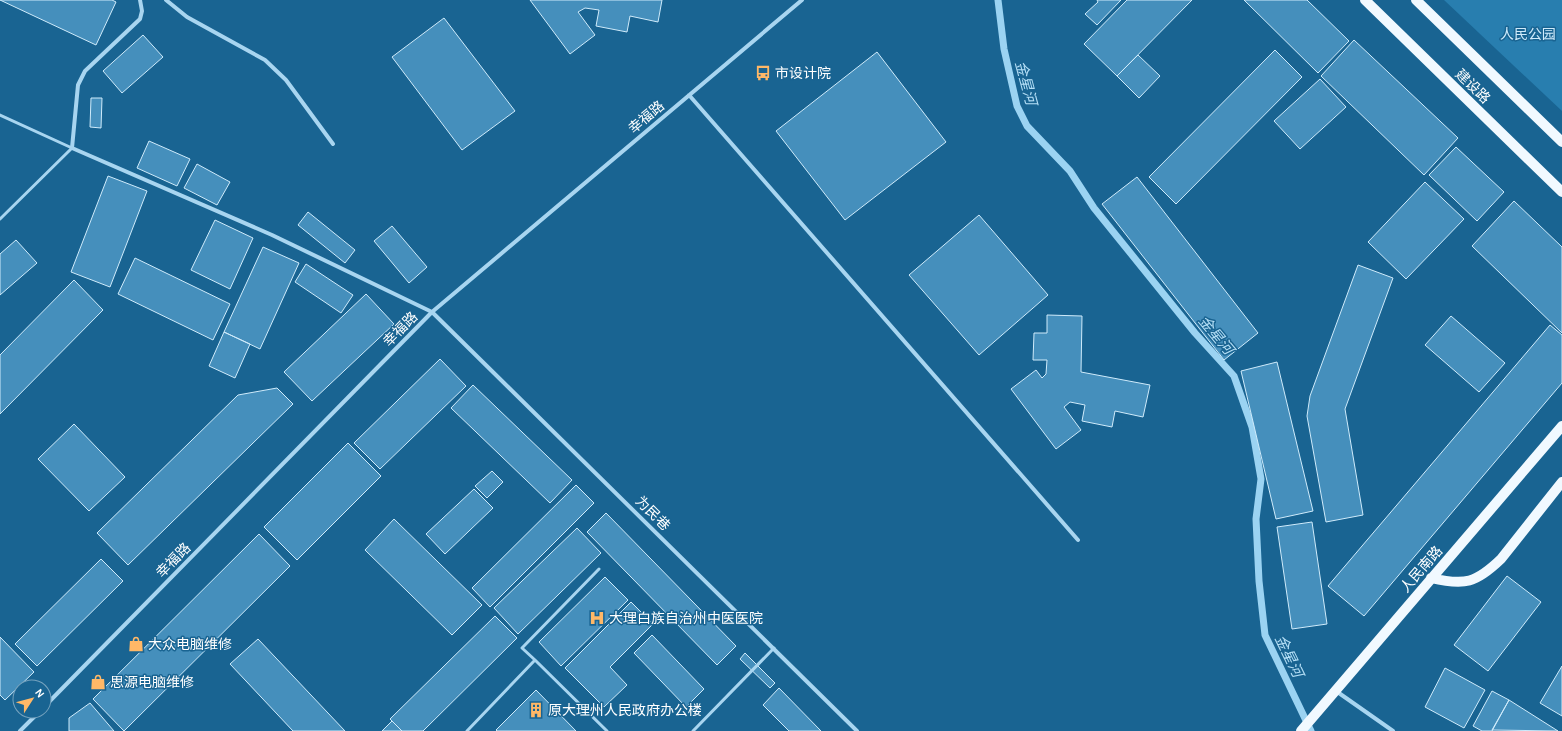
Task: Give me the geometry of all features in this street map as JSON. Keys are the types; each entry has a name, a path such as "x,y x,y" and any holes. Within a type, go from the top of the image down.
{"main road":[{"name":"建设路","path":"1365,0 1562,192"},
{"name":"建设路","path":"1416,0 1562,142"},
{"name":"人民南路","path":"1301,731 1562,426"},
{"path":"1431,578 1450,583 1461,583 1472,580 1490,569 1501,559 1562,482"}],"street":[{"path":"72,148 78,84 85,71 140,19 142,11 139,0"},
{"path":"166,0 187,17 265,60 286,80 333,144"},
{"name":"幸福路","path":"52,699 432,312 802,0"},
{"path":"689,95 1078,540"},
{"name":"为民巷","path":"72,148 272,235 432,312 857,731"},
{"path":"1335,691 1393,731"},
{"path":"20,731 32,719"}],"lane":[{"path":"0,115 72,148 0,219"},
{"path":"599,569 522,648 607,731"},
{"path":"693,731 774,648"},
{"path":"467,731 535,660"}],"green space":[{"name":"人民公园","path":"1444,0 1562,0 1562,111"}],"building":[{"path":"0,0 112,0 116,2 96,45"},
{"path":"530,0 662,0 658,22 630,16 627,32 596,26 599,10 585,8 578,12 595,35 570,54"},
{"path":"1097,0 1121,0 1097,25 1085,14 1098,2"},
{"path":"1127,0 1192,0 1117,76 1084,44"},
{"path":"1244,0 1307,0 1349,41 1318,73"},
{"path":"444,18 515,111 462,150 392,57"},
{"path":"143,35 163,57 122,93 103,71"},
{"path":"1354,40 1458,138 1424,175 1321,76"},
{"path":"1275,50 1302,77 1176,204 1149,177"},
{"path":"877,52 946,142 845,220 776,131"},
{"path":"1138,55 1160,76 1139,98 1117,76"},
{"path":"1320,79 1346,107 1300,149 1274,121"},
{"path":"91,98 102,98 101,128 90,127"},
{"path":"149,141 190,159 177,186 137,168"},
{"path":"1456,147 1504,192 1477,221 1429,175"},
{"path":"197,164 230,182 217,205 184,188"},
{"path":"108,176 147,191 110,287 71,272"},
{"path":"1137,177 1258,333 1224,360 1102,204"},
{"path":"1425,182 1464,219 1406,279 1368,242"},
{"path":"1514,201 1562,247 1562,333 1472,246"},
{"path":"308,212 355,250 345,263 298,225"},
{"path":"979,215 1048,295 979,355 909,275"},
{"path":"215,220 253,238 230,289 191,270"},
{"path":"392,226 427,267 409,283 374,241"},
{"path":"16,240 37,263 0,295 0,254"},
{"path":"263,247 299,263 260,349 224,332"},
{"path":"135,258 230,304 213,340 118,294"},
{"path":"306,264 353,295 341,313 295,282"},
{"path":"1358,265 1393,278 1345,409 1363,515 1326,522 1307,416 1310,396"},
{"path":"74,280 103,310 0,414 0,355"},
{"path":"366,294 394,324 312,401 284,372"},
{"path":"1047,315 1082,316 1081,372 1150,385 1143,417 1115,411 1112,427 1082,421 1085,405 1070,402 1064,407 1081,430 1056,449 1011,389 1036,370 1042,378 1046,374 1047,360 1033,360 1034,333 1047,333"},
{"path":"1451,316 1505,363 1479,392 1425,345"},
{"path":"1550,325 1562,335 1562,383 1364,616 1328,586"},
{"path":"224,332 250,344 235,378 209,366"},
{"path":"440,359 466,386 380,469 354,443"},
{"path":"1277,362 1313,511 1276,519 1241,371"},
{"path":"473,385 572,480 550,503 451,408"},
{"path":"277,388 293,404 128,565 97,533 238,395"},
{"path":"74,424 125,477 89,511 38,459"},
{"path":"348,443 381,476 297,560 264,527"},
{"path":"492,471 503,482 487,498 475,486"},
{"path":"576,485 594,503 490,607 472,588"},
{"path":"474,489 493,508 445,554 426,534"},
{"path":"606,513 736,646 717,665 587,532"},
{"path":"394,519 482,605 452,635 365,550"},
{"path":"1312,522 1327,624 1292,629 1277,527"},
{"path":"577,528 601,553 518,634 494,608"},
{"path":"259,534 290,566 124,731 93,699"},
{"path":"101,559 123,581 37,666 15,644"},
{"path":"1507,576 1541,602 1488,671 1454,645"},
{"path":"605,577 628,600 561,666 539,642"},
{"path":"631,602 653,624 610,667 627,685 604,707 565,668"},
{"path":"495,616 517,638 423,731 402,731 390,719"},
{"path":"652,635 704,689 686,707 634,653"},
{"path":"0,637 34,672 27,679 12,679 12,693 5,700 0,695"},
{"path":"258,639 345,731 293,731 230,664"},
{"path":"745,653 775,683 770,688 740,659"},
{"path":"1562,666 1562,716 1540,703"},
{"path":"1445,668 1485,690 1464,728 1425,707"},
{"path":"779,688 821,731 789,731 763,705"},
{"name":"原大理州人民政府办公楼","path":"536,690 576,731 496,730"},
{"path":"1492,691 1509,700 1492,731 1482,731 1473,726"},
{"path":"1509,700 1558,731 1492,730"},
{"path":"90,703 114,731 69,731 69,718"},
{"path":"392,721 402,731 382,731"}],"waterway":[{"name":"金星河","path":"998,0 1004,49 1017,106 1027,126 1070,171 1094,208 1195,333 1234,376 1252,427 1261,479 1256,519 1259,581 1265,635 1311,731"}],"place":[{"name":"市设计院","path":"763,73"},
{"name":"大理白族自治州中医医院","path":"597,618"},
{"name":"大众电脑维修","path":"136,644"},
{"name":"思源电脑维修","path":"98,682"},
{"name":"原大理州人民政府办公楼","path":"536,710"}]}
